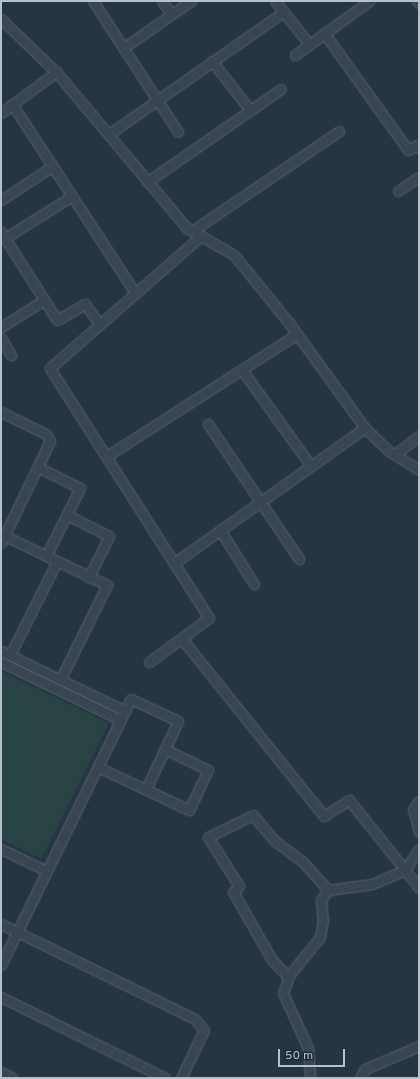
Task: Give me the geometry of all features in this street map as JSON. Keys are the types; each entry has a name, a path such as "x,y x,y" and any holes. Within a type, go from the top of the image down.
{"street":[{"path":"93,1 178,132"},
{"path":"162,1 171,14"},
{"path":"123,48 190,1"},
{"path":"275,1 309,44"},
{"path":"295,55 369,1"},
{"path":"109,134 156,99 283,12"},
{"path":"1,19 56,72 109,134 147,182 192,231 234,255 298,334 365,428 395,454 419,470"},
{"path":"324,33 408,150 417,145 419,148"},
{"path":"212,61 250,110"},
{"path":"1,113 56,72"},
{"path":"147,182 280,89"},
{"path":"12,104 134,292"},
{"path":"192,231 339,132"},
{"path":"1,200 53,166"},
{"path":"398,191 419,177"},
{"path":"72,196 3,235 57,320 85,304 99,323"},
{"path":"148,662 182,639 209,618 50,368 134,292 201,236"},
{"path":"1,327 44,300"},
{"path":"107,456 298,334"},
{"path":"1,338 11,355"},
{"path":"242,370 311,466"},
{"path":"2,416 46,434 50,441 2,538 46,556 107,585 60,680"},
{"path":"208,424 299,559"},
{"path":"174,562 365,428"},
{"path":"395,454 419,436"},
{"path":"38,466 80,488 46,556"},
{"path":"66,515 109,536 89,577"},
{"path":"220,530 254,584"},
{"path":"10,655 57,561"},
{"path":"182,639 324,816 349,800 419,888"},
{"path":"1,651 125,711"},
{"path":"1,662 121,720"},
{"path":"1,965 131,698 178,721 146,790"},
{"path":"98,767 189,810 208,770 165,749"},
{"path":"419,801 413,810 419,832"},
{"path":"288,977 272,960 233,892 239,886 208,837 253,815 275,841 302,861 328,890"},
{"path":"1,848 47,871"},
{"path":"310,1078 308,1048 284,999 283,988 288,977 320,937 323,921 321,900 328,890 372,884 405,870 419,849"},
{"path":"1,924 195,1019 204,1030 181,1078"},
{"path":"1,997 165,1078"},
{"path":"360,1078 365,1069 419,1046"},
{"path":"1,1072 13,1078"}],"green space":[{"path":"1,671 109,723 41,859 1,839"}]}
